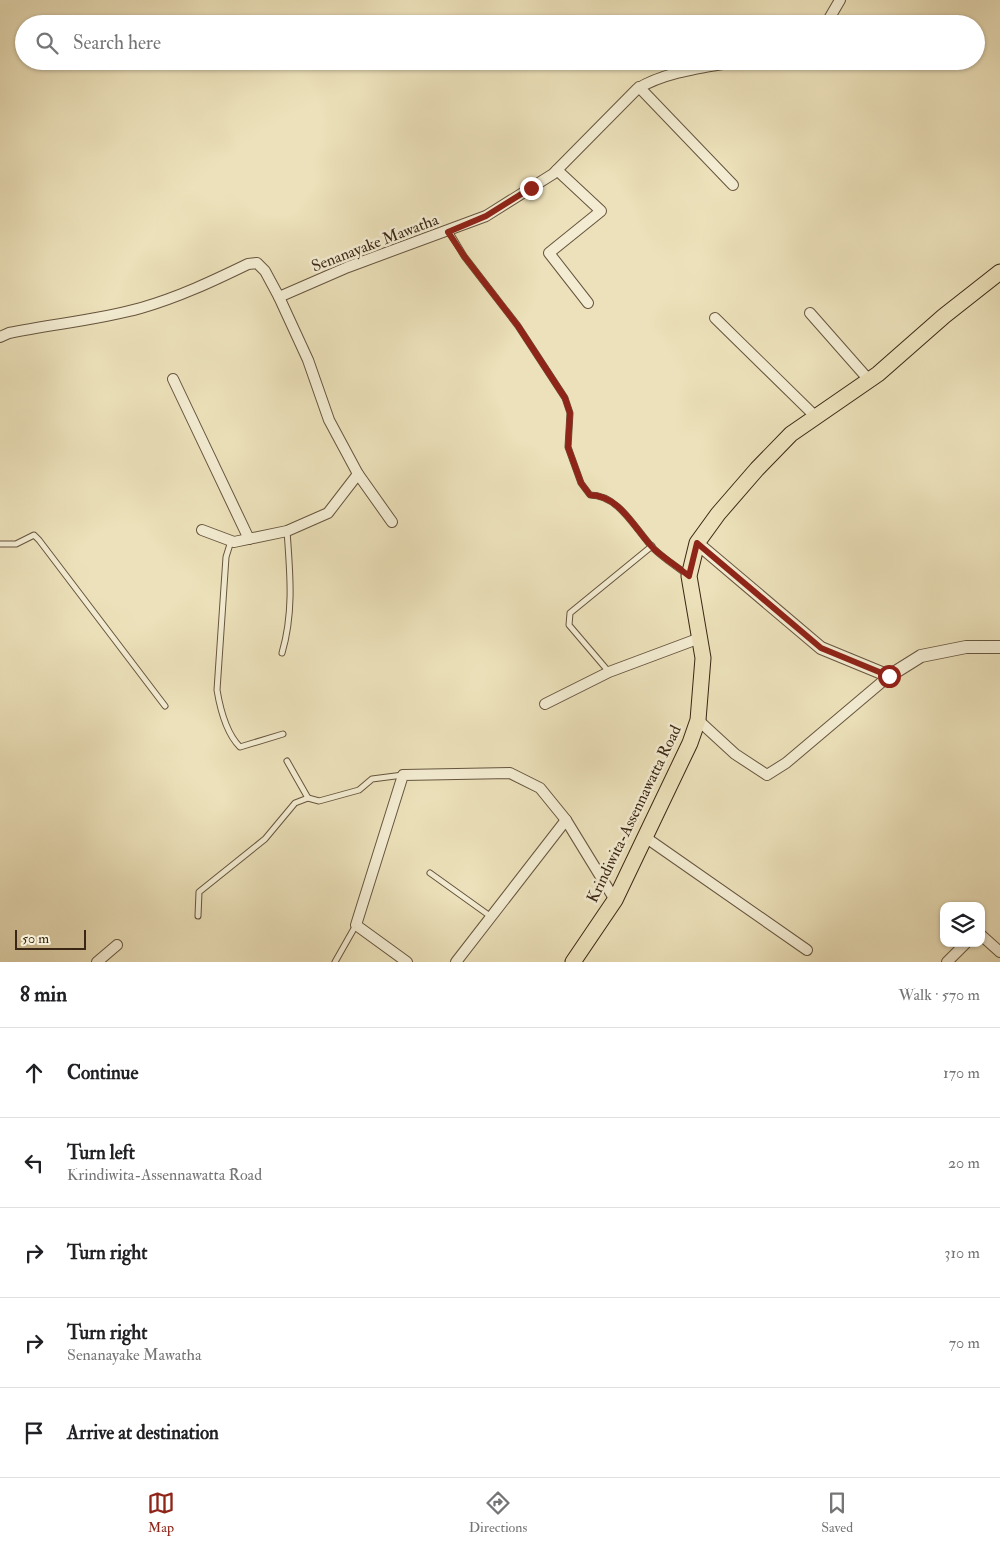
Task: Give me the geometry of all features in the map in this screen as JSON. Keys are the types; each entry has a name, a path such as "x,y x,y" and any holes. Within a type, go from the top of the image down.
{"main road":[{"name":"Krindiwita-Assennawatta Road","path":"574,962 615,900 698,720 702,658 689,576 697,543 718,514 757,469 791,434 870,380 944,316 1000,272"}],"street":[{"path":"831,15 840,0"},
{"name":"Senanayake Mawatha","path":"279,297 348,267 448,232 486,216 558,170 639,87 646,83 694,70"},
{"path":"639,87 733,185"},
{"path":"558,170 601,211 549,253 588,303"},
{"path":"0,337 9,333 103,317 142,308 196,289 248,264 257,263 265,271 279,297 308,360 329,420 358,474 392,522"},
{"path":"810,313 870,380"},
{"path":"715,318 816,417"},
{"path":"172,379 249,539"},
{"path":"202,530 230,541 249,539 287,530 328,513 358,474"},
{"path":"697,543 821,648 889,676"},
{"path":"545,704 609,672 700,638"},
{"path":"698,720 735,754 767,775 786,763 889,676 921,656 966,647 1000,647"},
{"path":"407,962 356,925 403,775 510,773 540,788 566,820 615,900"},
{"path":"456,962 566,820"},
{"path":"644,837 807,950"},
{"path":"985,939 1000,952"},
{"path":"97,962 117,946"},
{"path":"947,962 962,947"}],"lane":[{"path":"448,232 464,256 518,326 565,398 570,413 568,447 581,483 590,495 600,495 618,507 652,546 689,576"},
{"path":"282,653 289,628 291,606 287,530"},
{"path":"0,544 16,544 34,535 165,706"},
{"path":"230,541 226,556 217,690 220,706 235,742 240,747 283,734"},
{"path":"609,672 570,625 570,613 652,546"},
{"path":"287,761 308,798"},
{"path":"198,916 199,892 265,839 294,803 308,798 319,800 359,790 372,779 403,775"},
{"path":"430,873 490,916"},
{"path":"335,962 356,925"}],"route":[{"path":"531,188 486,216 448,232 464,256 518,326 565,398 570,413 568,447 581,483 590,495 600,495 618,507 654,548 689,576 697,543 821,648 889,676"}]}
